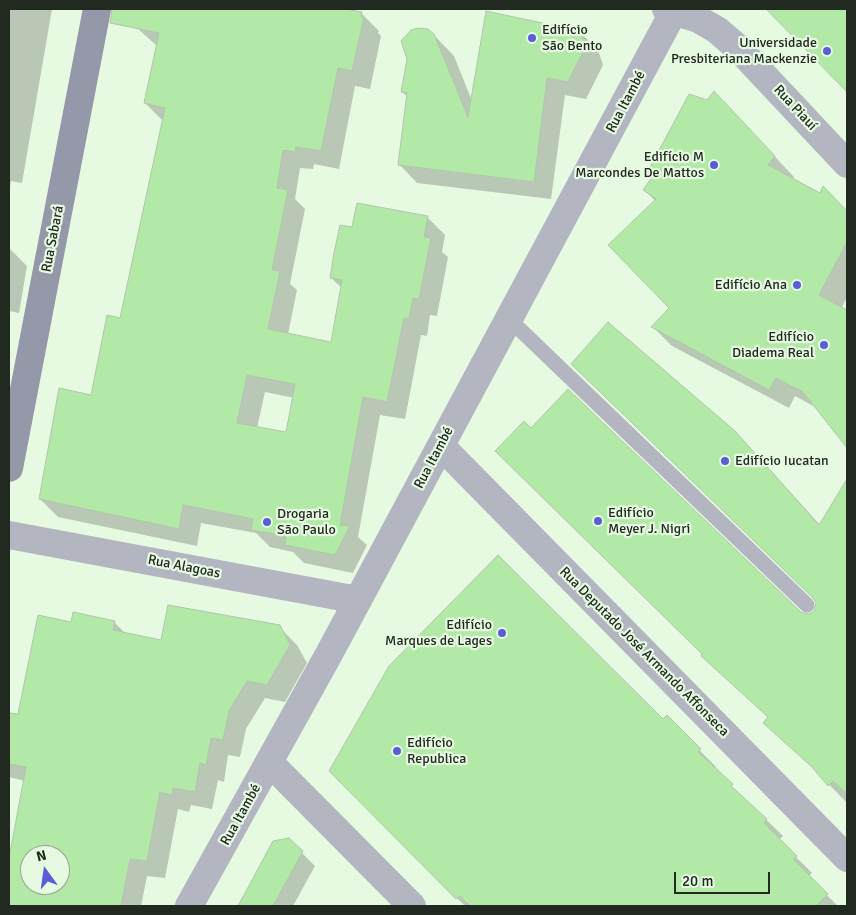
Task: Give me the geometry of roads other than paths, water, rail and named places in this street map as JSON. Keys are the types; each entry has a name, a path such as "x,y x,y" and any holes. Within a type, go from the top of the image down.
{"street":[{"name":"Rua Sabará","path":"9,468 97,9"},
{"name":"Rua Piauí","path":"672,9 698,19 717,30 738,48 847,164"},
{"name":"Rua Itambé","path":"189,906 270,763 441,446 672,9"},
{"name":"Rua Deputado José Armando Affonseca","path":"441,446 847,858"},
{"name":"Rua Alagoas","path":"9,534 358,600"},
{"path":"270,763 412,906"}],"lane":[{"path":"509,319 807,605"}],"place":[{"name":"Edifício São Bento","path":"532,38"},
{"name":"Universidade Presbiteriana Mackenzie","path":"827,51"},
{"name":"Edifício M Marcondes De Mattos","path":"714,165"},
{"name":"Edifício Ana","path":"797,285"},
{"name":"Edifício Diadema Real","path":"824,345"},
{"name":"Edifício Iucatan","path":"725,461"},
{"name":"Edifício Meyer J. Nigri","path":"598,521"},
{"name":"Drogaria São Paulo","path":"267,522"},
{"name":"Edifício Marques de Lages","path":"502,633"},
{"name":"Edifício Republica","path":"397,751"}]}
